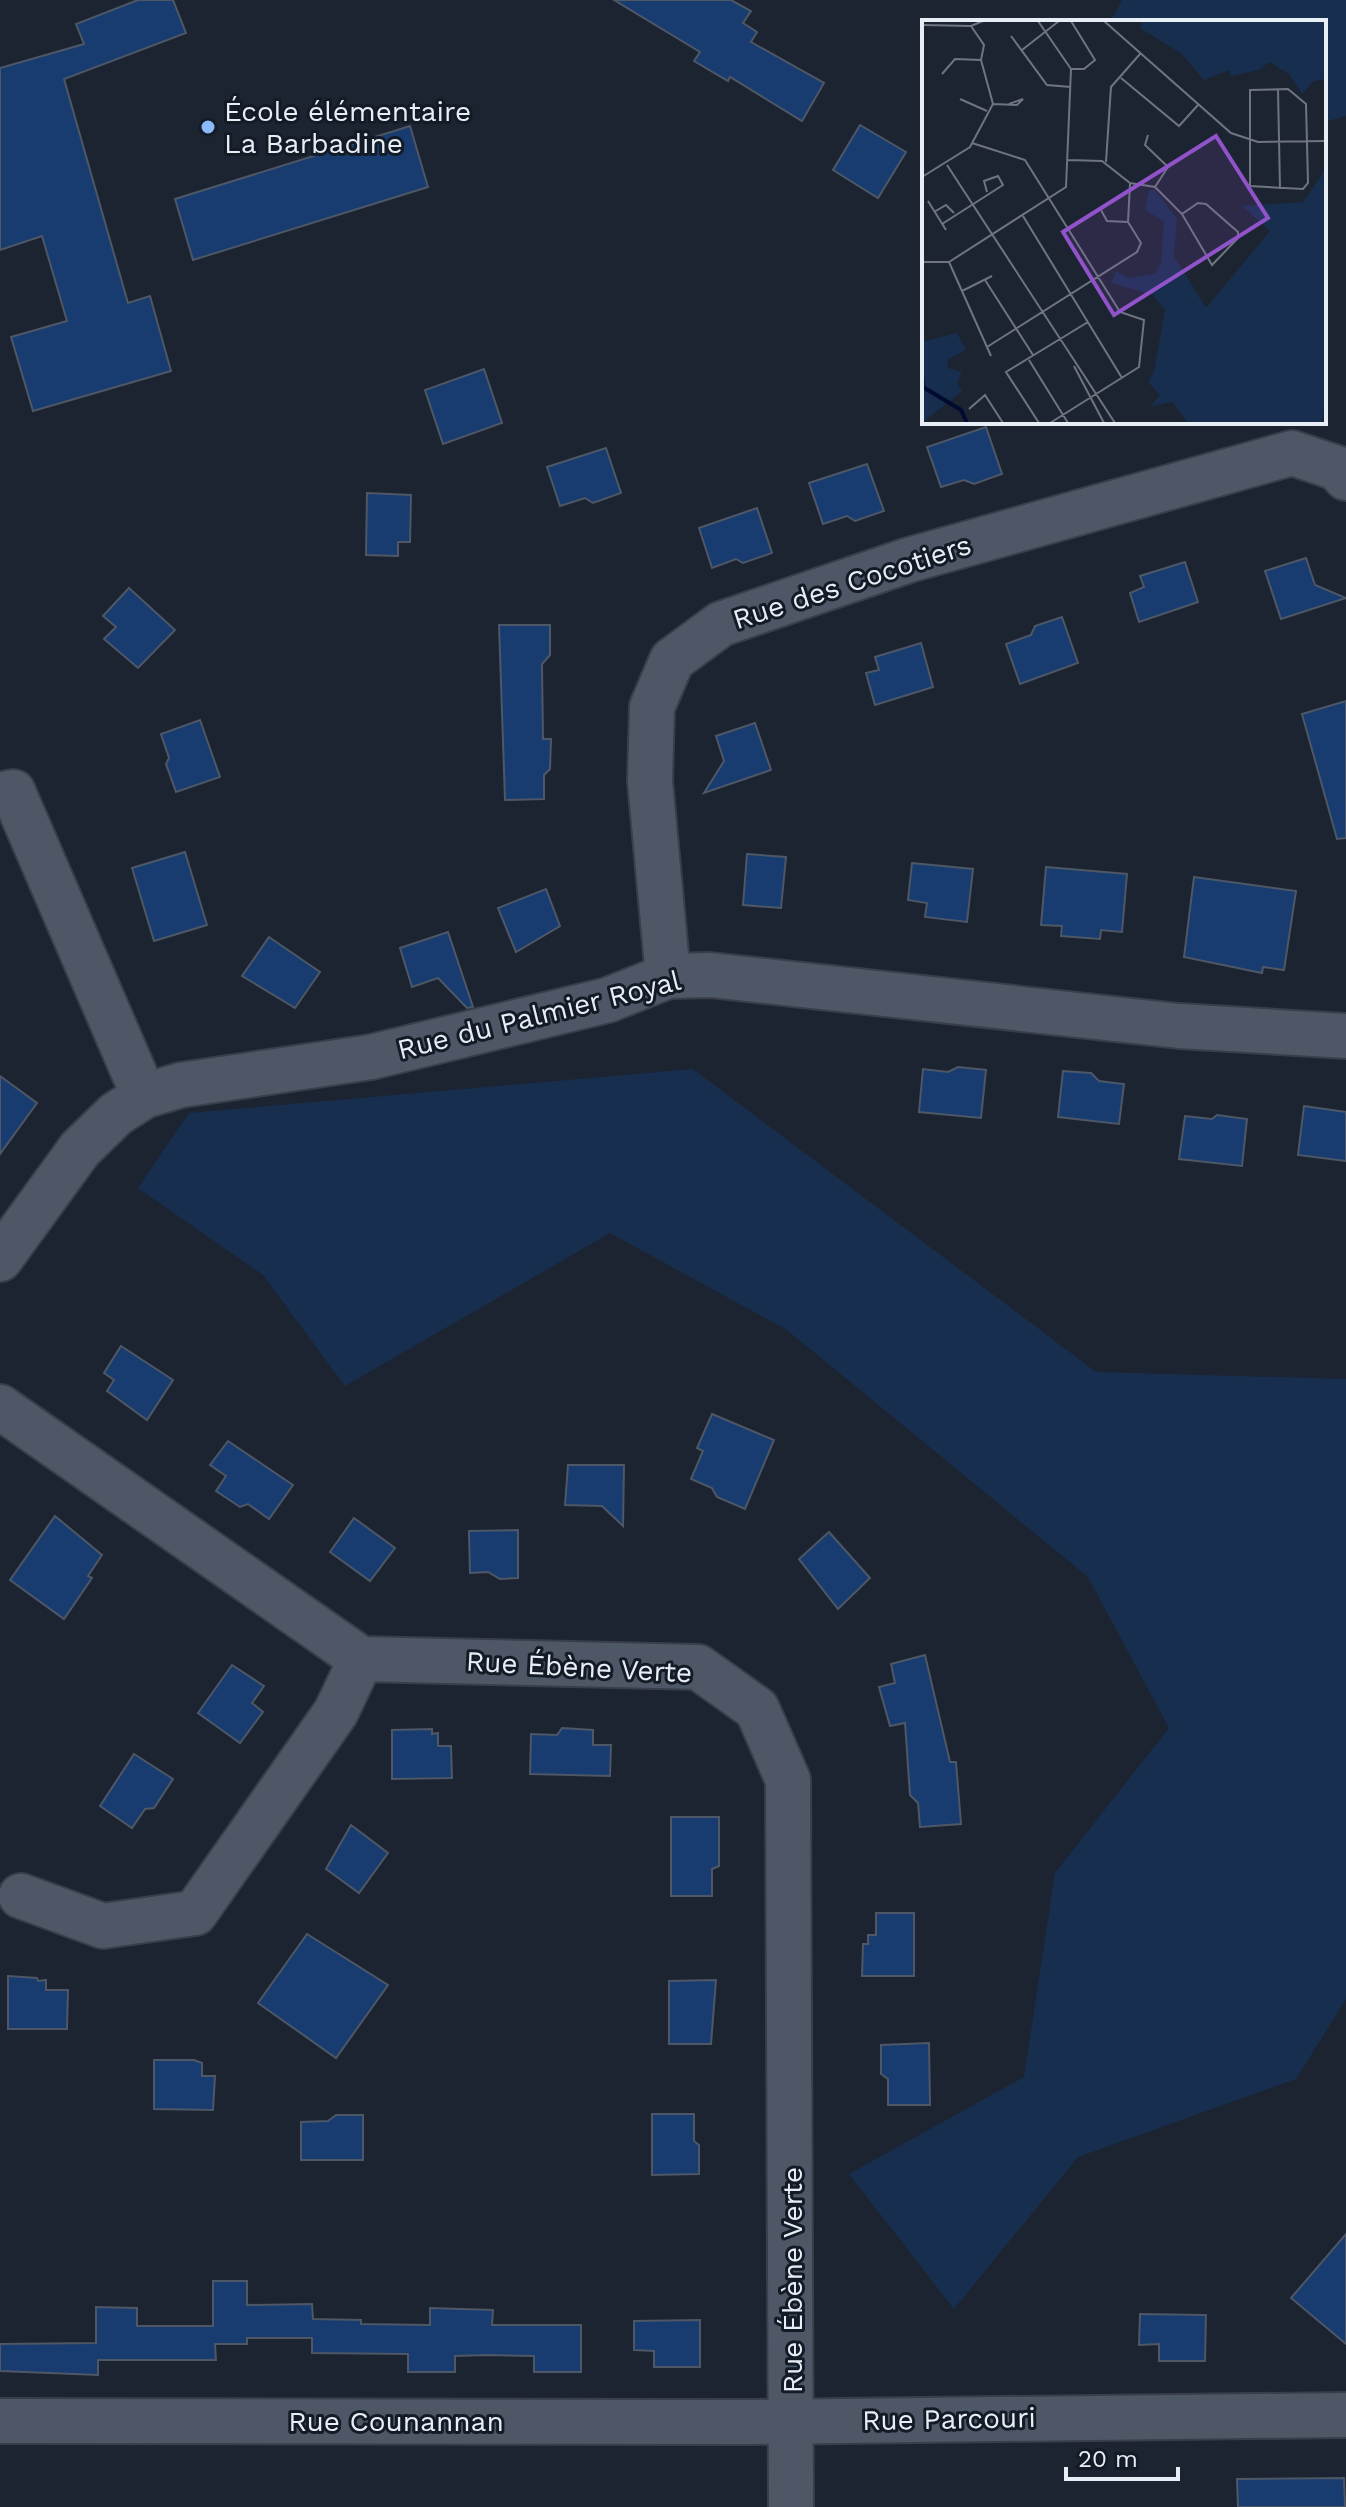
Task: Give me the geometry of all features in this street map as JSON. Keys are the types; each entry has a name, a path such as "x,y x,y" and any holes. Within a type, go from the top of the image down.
{"street":[{"name":"Rue des Cocotiers","path":"668,976 650,781 652,707 672,660 721,624 909,560 1292,453 1337,468 1346,478"},
{"path":"0,795 13,792 144,1096"},
{"name":"Rue du Palmier Royal","path":"0,1259 80,1149 116,1114 144,1096 181,1085 371,1057 608,1000 668,976 710,975 1179,1026 1346,1036"},
{"path":"0,1407 361,1659 336,1712 195,1913 103,1926 21,1896"},
{"name":"Rue Ébène Verte","path":"361,1659 698,1667 757,1709 788,1780 791,2507"},
{"name":"Rue Parcouri","path":"793,2421 1346,2415"},
{"name":"Rue Counannan","path":"0,2421 793,2421"}],"shaded area":[{"path":"1122,0 1346,0 1346,116 1326,121 1326,20 1111,20"},
{"path":"693,1069 1096,1372 1346,1379 1346,1999 1296,2079 1078,2157 954,2309 849,2174 1024,2077 1055,1873 1169,1728 1088,1577 787,1330 610,1233 345,1386 263,1275 138,1188 189,1113"}],"building":[{"path":"138,0 173,0 186,33 64,79 128,303 150,296 171,371 33,411 11,337 67,321 42,236 0,250 0,68 84,44 76,24"},
{"path":"614,0 731,0 751,11 743,23 757,32 751,42 824,83 802,121 730,77 728,81 694,61 700,52"},
{"path":"860,125 906,152 878,198 833,170"},
{"path":"410,126 428,187 193,260 175,199"},
{"path":"484,369 502,423 443,444 425,390"},
{"path":"986,427 1002,474 974,484 964,480 941,487 927,447"},
{"path":"606,448 621,493 593,503 585,498 560,506 547,467"},
{"path":"867,464 884,511 855,521 847,516 823,524 809,483"},
{"path":"367,493 411,495 410,542 398,542 398,556 366,555"},
{"path":"757,508 772,553 743,563 736,559 712,568 699,528"},
{"path":"1306,558 1315,585 1346,598 1281,619 1265,571"},
{"path":"1185,562 1198,602 1139,622 1130,593 1144,587 1140,576"},
{"path":"129,588 175,630 138,668 104,639 116,627 103,616"},
{"path":"1062,617 1078,663 1020,684 1006,644 1031,635 1035,626"},
{"path":"499,625 550,625 550,655 542,664 543,739 551,739 550,769 544,775 544,799 505,800"},
{"path":"921,643 933,687 875,705 866,673 879,670 875,657"},
{"path":"1346,701 1346,838 1337,839 1302,714"},
{"path":"200,720 220,777 176,792 166,764 169,758 161,734"},
{"path":"755,723 771,770 704,793 724,761 716,736"},
{"path":"185,852 207,925 154,941 132,868"},
{"path":"747,854 786,857 781,908 743,905"},
{"path":"912,863 973,869 967,922 925,917 927,903 908,900"},
{"path":"1046,867 1127,874 1122,932 1101,930 1100,939 1061,936 1062,926 1041,925"},
{"path":"1194,877 1296,891 1284,970 1263,967 1262,973 1184,957"},
{"path":"546,889 560,926 516,952 498,908"},
{"path":"448,932 473,1007 467,1008 438,978 412,987 400,948"},
{"path":"269,937 320,972 295,1008 242,976"},
{"path":"958,1067 986,1070 981,1118 919,1112 923,1069 948,1072"},
{"path":"1063,1071 1091,1073 1099,1081 1124,1084 1119,1124 1058,1117"},
{"path":"0,1076 37,1103 0,1154"},
{"path":"1304,1106 1346,1112 1346,1161 1298,1155"},
{"path":"1217,1115 1247,1119 1242,1166 1179,1159 1185,1116 1212,1119"},
{"path":"121,1346 173,1380 147,1420 107,1391 114,1380 104,1373"},
{"path":"712,1414 774,1440 745,1509 717,1497 712,1488 691,1479 703,1451 697,1448"},
{"path":"228,1441 293,1485 269,1519 248,1504 240,1507 216,1491 226,1476 210,1465"},
{"path":"568,1465 624,1465 623,1526 602,1506 565,1505"},
{"path":"55,1516 102,1555 88,1576 92,1578 64,1619 10,1580"},
{"path":"354,1518 395,1548 370,1581 330,1552"},
{"path":"518,1530 518,1578 500,1579 488,1572 470,1573 469,1531"},
{"path":"829,1532 870,1578 838,1609 799,1559"},
{"path":"925,1655 950,1762 956,1762 961,1824 920,1827 918,1803 910,1795 905,1723 890,1726 879,1687 895,1683 891,1664"},
{"path":"232,1665 264,1686 252,1703 263,1712 240,1743 198,1713"},
{"path":"562,1728 593,1730 593,1745 611,1745 610,1776 530,1774 531,1734 557,1735"},
{"path":"432,1729 432,1734 438,1733 438,1746 451,1746 452,1778 392,1779 392,1730"},
{"path":"134,1754 173,1779 154,1808 145,1809 132,1828 100,1806"},
{"path":"671,1817 719,1817 719,1866 712,1869 712,1896 671,1896"},
{"path":"351,1825 388,1853 359,1893 326,1869"},
{"path":"876,1913 914,1913 914,1976 862,1976 863,1944 868,1944 868,1935 876,1935"},
{"path":"307,1934 388,1985 336,2058 258,2003"},
{"path":"8,1976 46,1980 46,1990 68,1990 67,2029 8,2029"},
{"path":"716,1980 711,2044 669,2044 669,1981"},
{"path":"929,2043 930,2105 888,2105 888,2079 881,2074 881,2045"},
{"path":"154,2060 194,2060 202,2063 202,2076 215,2076 213,2110 154,2109"},
{"path":"652,2114 694,2114 694,2141 699,2145 699,2174 652,2175"},
{"path":"336,2115 363,2115 363,2160 301,2160 301,2122 328,2121"},
{"path":"1346,2234 1346,2344 1291,2298"},
{"path":"213,2281 247,2281 247,2305 312,2304 313,2319 361,2320 361,2324 430,2325 430,2308 493,2310 492,2325 581,2325 581,2372 534,2372 534,2356 487,2355 455,2356 455,2372 408,2372 408,2354 312,2353 312,2338 247,2338 247,2344 215,2344 216,2360 98,2360 98,2375 0,2371 0,2344 96,2343 96,2307 137,2308 137,2326 213,2326"},
{"path":"1140,2314 1206,2315 1205,2361 1159,2361 1159,2344 1139,2345"},
{"path":"700,2320 700,2367 654,2367 654,2351 634,2350 634,2321"},
{"path":"1344,2478 1345,2507 1238,2507 1237,2479"}],"place":[{"name":"École élémentaire La Barbadine","path":"208,127"}]}
